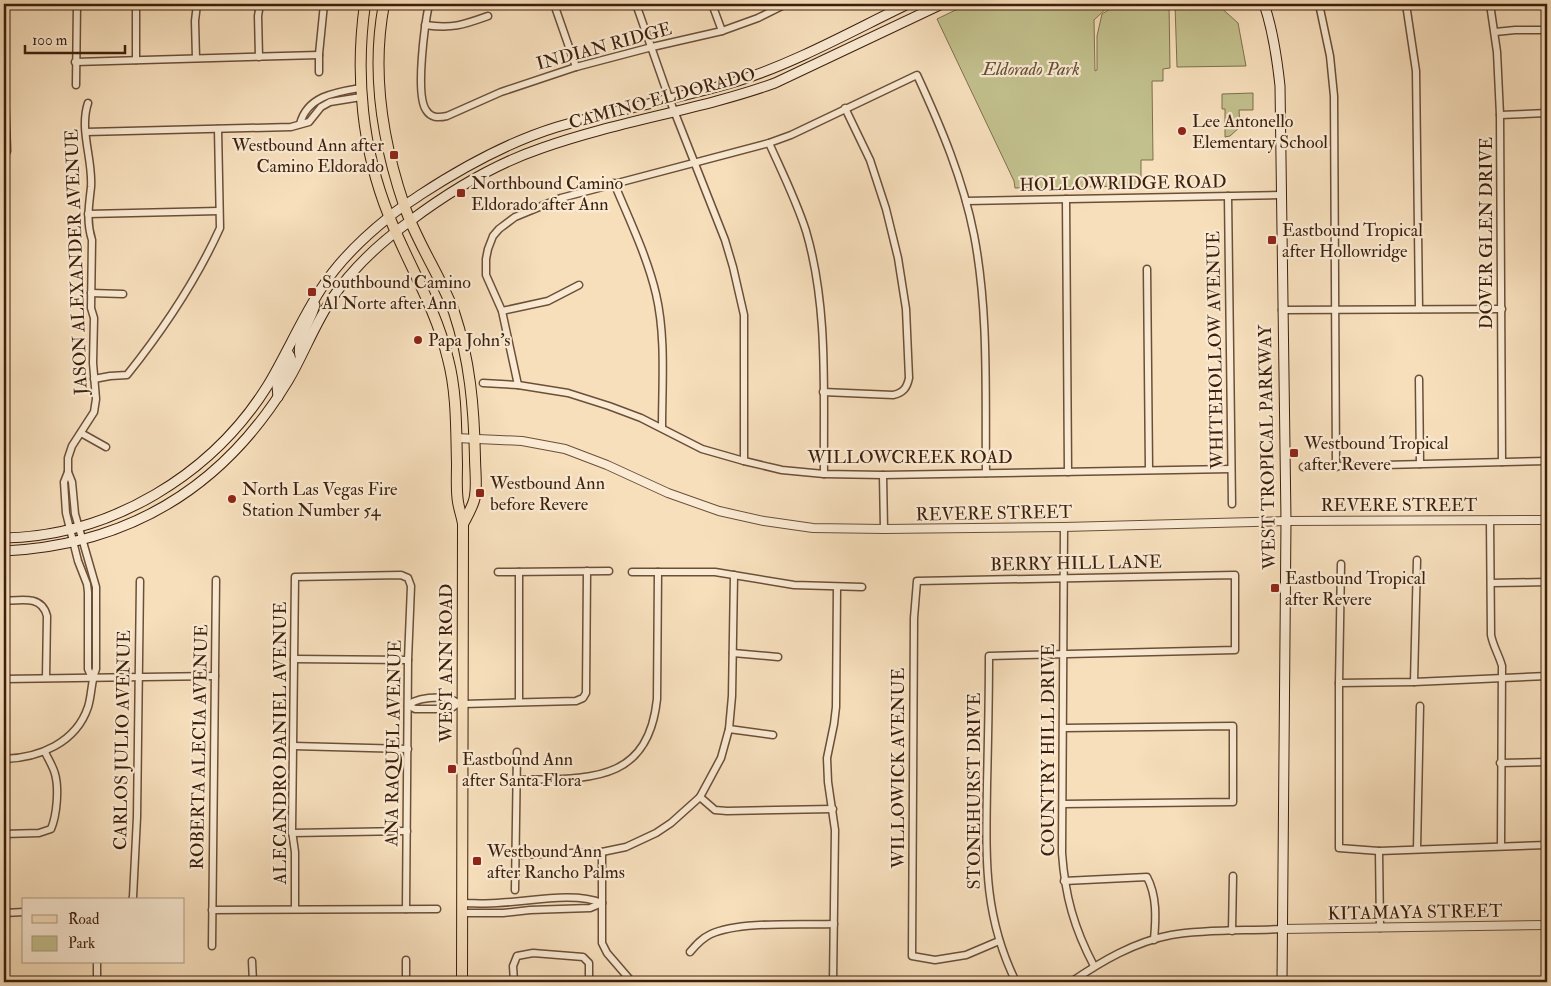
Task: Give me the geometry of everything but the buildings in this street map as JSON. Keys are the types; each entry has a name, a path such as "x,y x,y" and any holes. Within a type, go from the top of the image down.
{"main road":[{"name":"WEST ANN ROAD","path":"365,4 360,43 361,93 372,158 389,216 428,299 442,334 453,383 458,501 463,524 460,704 462,982"},
{"name":"WEST ANN ROAD","path":"384,4 378,52 379,92 387,144 404,206 445,292 456,321 464,348 471,386 475,439 475,498 463,524"},
{"name":"CAMINO ELDORADO","path":"316,297 334,271 389,216 452,174 502,148 529,136 579,121 736,82 778,67 908,4"},
{"name":"CAMINO ELDORADO","path":"4,551 37,548 98,536 143,518 204,480 252,433 278,397 325,310 345,281 363,261 396,231 458,188 498,166 564,141 750,92 775,83 942,4"},
{"name":"WEST TROPICAL PARKWAY","path":"1264,4 1277,57 1280,86 1286,521 1282,982"},
{"path":"4,538 34,536 75,528 101,520 165,489 203,462 242,422 268,385 316,297"},
{"path":"300,356 298,350 312,316 316,297"},
{"path":"278,397 277,386 290,360 287,351"}],"street":[{"path":"76,84 77,4"},
{"path":"136,4 136,60"},
{"path":"196,58 195,21 197,4"},
{"path":"259,57 258,16 260,4"},
{"path":"319,72 324,4"},
{"path":"429,4 425,25 443,28 459,26 488,16"},
{"path":"554,4 576,67"},
{"path":"636,4 669,98 725,240 744,315 744,461"},
{"path":"712,4 722,31"},
{"name":"INDIAN RIDGE","path":"425,25 421,64 423,103 426,110 432,116 439,118 501,92 576,67 722,31 758,18 786,4"},
{"path":"1319,4 1330,56 1334,96 1336,467"},
{"path":"1406,4 1416,70 1419,309"},
{"name":"DOVER GLEN DRIVE","path":"1490,4 1495,32 1500,115 1502,462"},
{"path":"1495,32 1547,30"},
{"path":"75,62 319,55"},
{"path":"4,63 7,150 4,158"},
{"path":"518,385 502,311 488,281 485,265 489,245 499,229 511,219 561,198 769,143 917,75 952,154 974,234 984,313 986,473"},
{"path":"86,132 291,127 300,124 307,110 322,97 361,93"},
{"name":"JASON ALEXANDER AVENUE","path":"45,752 61,742 81,720 88,707 92,678 88,669 88,592 81,570 75,528 72,482 68,472 68,458 72,446 94,412 96,399 94,379 94,318 91,308 92,240 88,214 88,197 91,187 86,132 86,109 88,103"},
{"path":"823,392 893,395 904,390 908,385 906,309 898,258 886,209 870,160 845,108"},
{"path":"1500,115 1547,113"},
{"path":"94,379 110,376 127,376 180,302 220,228 218,129"},
{"path":"769,143 792,192 803,224 817,280 822,322 824,474"},
{"path":"614,183 647,262 657,296 662,329 662,428"},
{"name":"HOLLOWRIDGE ROAD","path":"966,201 1281,195"},
{"name":"WHITEHOLLOW AVENUE","path":"1228,196 1232,504"},
{"path":"1066,199 1068,472"},
{"path":"88,214 219,211"},
{"path":"1147,269 1149,470"},
{"path":"502,311 548,301 579,285"},
{"path":"91,294 123,294"},
{"path":"1282,310 1502,308"},
{"path":"1419,379 1420,464"},
{"name":"WILLOWCREEK ROAD","path":"483,383 518,385 568,393 609,406 662,428 702,448 782,470 824,474 883,475 1231,469"},
{"path":"81,433 106,447"},
{"name":"REVERE STREET","path":"456,438 522,441 565,449 607,465 668,493 719,511 741,517 813,528 884,530 1286,521 1547,520"},
{"path":"1303,468 1547,461"},
{"path":"883,475 884,530"},
{"path":"1490,520 1491,635 1493,646 1500,656 1502,666 1501,845"},
{"name":"COUNTRY HILL DRIVE","path":"1064,527 1062,853 1064,881 1080,939 1094,966"},
{"path":"1414,682 1417,560"},
{"path":"1342,564 1339,683 1339,848 1379,850 1547,845"},
{"path":"460,704 450,698 416,699 408,704 415,709 450,709 460,704 576,701 583,698 586,692 586,571"},
{"path":"498,572 609,571"},
{"path":"519,572 519,702"},
{"path":"632,572 715,572 794,585 862,587"},
{"path":"517,780 586,778 601,775 620,768 638,753 649,735 655,719 657,699 658,572"},
{"name":"ALECANDRO DANIEL AVENUE","path":"295,909 295,852 292,833 295,577 401,575 408,578"},
{"name":"BERRY HILL LANE","path":"917,581 1236,575 1235,650 1063,654"},
{"path":"516,855 602,852 626,846 656,833 671,823 700,797 721,758 729,729 733,653 734,576"},
{"name":"ANA RAQUEL AVENUE","path":"406,909 408,660 411,586 408,578"},
{"name":"ROBERTA ALECIA AVENUE","path":"212,946 216,580"},
{"name":"CARLOS JULIO AVENUE","path":"132,898 138,817 140,581"},
{"name":"WILLOWICK AVENUE","path":"917,581 914,618 912,956 935,960 966,955 999,941"},
{"path":"1491,583 1547,582"},
{"path":"833,982 835,830 828,782 827,758 836,707 837,587"},
{"path":"4,601 24,600 42,604 45,609 47,616 46,678"},
{"path":"733,653 778,657"},
{"name":"STONEHURST DRIVE","path":"1016,982 999,941 991,908 987,862 989,656 1063,654"},
{"path":"294,659 408,660"},
{"path":"4,679 215,676"},
{"path":"1339,683 1414,682 1547,676"},
{"path":"1417,849 1420,706"},
{"path":"1063,804 1233,802 1233,726 1064,728"},
{"path":"729,729 772,735"},
{"path":"293,746 408,749"},
{"path":"4,758 31,756 45,752 55,773 56,781 55,818 51,829 39,833 4,834"},
{"path":"516,890 517,752"},
{"path":"1500,763 1547,762"},
{"path":"700,797 715,810 727,812 832,809"},
{"path":"292,833 407,832"},
{"path":"1379,850 1380,928"},
{"path":"602,852 602,943 607,953 632,982"},
{"path":"1232,931 1233,876"},
{"path":"1064,881 1147,877 1154,897 1156,924 1154,940"},
{"path":"462,908 524,900 590,898 602,903"},
{"path":"462,908 503,913 521,910 590,908 602,903"},
{"path":"212,910 437,909"},
{"path":"4,912 22,912"},
{"path":"690,952 700,940 722,930 756,926 834,924"},
{"name":"KITAMAYA STREET","path":"1282,929 1547,925"},
{"path":"1072,982 1094,966 1119,953 1154,940 1191,932 1282,929"},
{"path":"514,982 513,966 517,956 533,953 577,955 586,959 590,968 590,982"},
{"path":"406,960 406,982"},
{"path":"252,961 253,982"},
{"path":"97,964 97,982"}],"green space":[{"name":"Eldorado Park","path":"968,4 1111,4 1094,20 1095,71 1097,70 1097,36 1102,14 1118,4 1169,4 1170,68 1163,69 1163,81 1152,81 1153,160 1141,160 1141,186 1015,188 1014,181 937,19"},
{"path":"1175,4 1218,5 1238,23 1246,66 1177,67"},
{"path":"1253,93 1253,110 1239,110 1240,127 1230,136 1225,137 1225,109 1222,109 1222,94"}],"place":[{"name":"Lee Antonello Elementary School","path":"1182,131"},
{"name":"Westbound Ann after Camino Eldorado","path":"394,155"},
{"name":"Northbound Camino Eldorado after Ann","path":"461,193"},
{"name":"Eastbound Tropical after Hollowridge","path":"1272,240"},
{"name":"Southbound Camino Al Norte after Ann","path":"312,292"},
{"name":"Papa John's","path":"418,340"},
{"name":"Westbound Tropical after Revere","path":"1294,453"},
{"name":"Westbound Ann before Revere","path":"480,493"},
{"name":"North Las Vegas Fire Station Number 54","path":"232,499"},
{"name":"Eastbound Tropical after Revere","path":"1275,588"},
{"name":"Eastbound Ann after Santa Flora","path":"452,769"},
{"name":"Westbound Ann after Rancho Palms","path":"477,861"}]}
